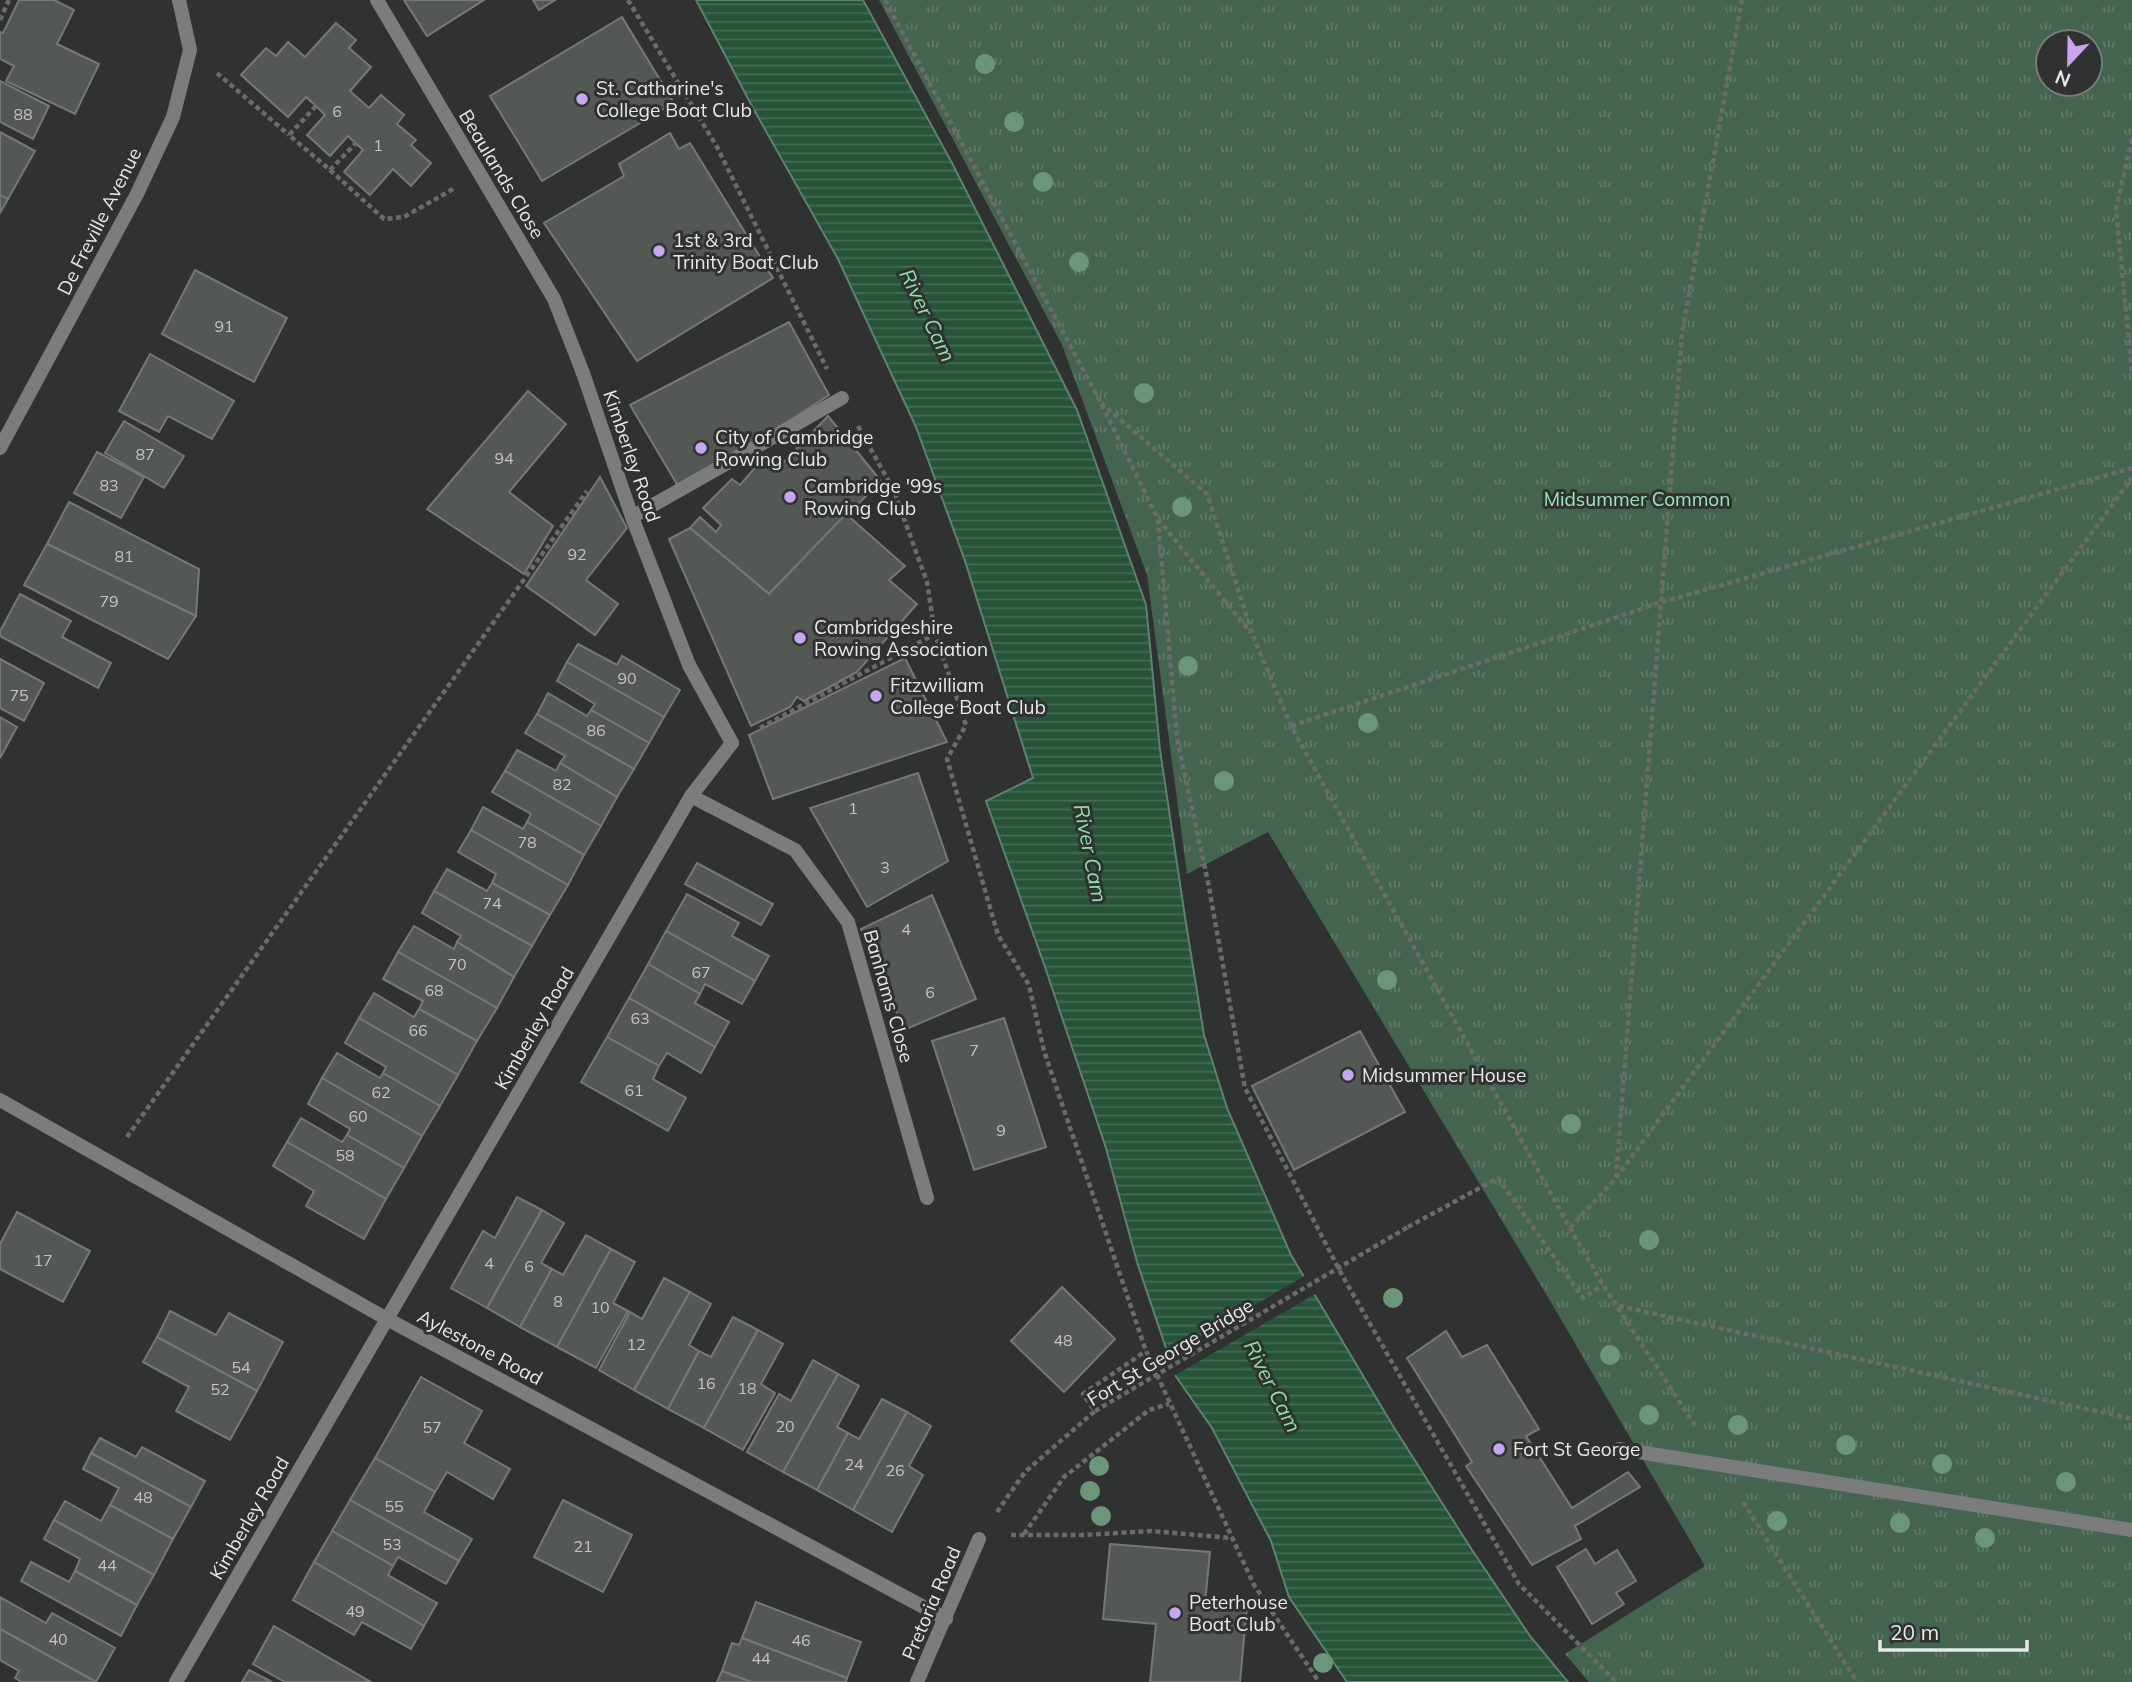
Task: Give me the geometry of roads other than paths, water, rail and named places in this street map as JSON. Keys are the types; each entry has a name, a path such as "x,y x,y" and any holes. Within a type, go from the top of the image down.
{"street":[{"name":"De Freville Avenue","path":"0,449 137,194 173,117 190,50 179,0"},
{"name":"Beaulands Close","path":"377,0 554,299 583,373"},
{"name":"Kimberley Road","path":"176,1682 691,796 732,743 689,665 632,517 583,373"},
{"path":"632,517 842,398"},
{"name":"Banhams Close","path":"691,796 795,850 848,922 927,1198"},
{"name":"Aylestone Road","path":"0,1100 387,1319 946,1619"},
{"path":"1619,1449 2132,1530"},
{"name":"Pretoria Road","path":"917,1682 979,1539"}],"water":[{"name":"River Cam","path":"696,0 863,0 952,163 1077,410 1146,605 1160,750 1204,1035 1227,1108 1291,1255 1393,1426 1472,1550 1530,1636 1568,1682 1347,1682 1289,1597 1271,1541 1212,1428 1175,1375 1137,1262 1106,1148 986,801 1033,778 965,561 916,427 838,259"}],"place":[{"name":"St. Catharine's College Boat Club","path":"582,99"},
{"name":"1st & 3rd Trinity Boat Club","path":"659,251"},
{"name":"City of Cambridge Rowing Club","path":"701,448"},
{"name":"Cambridge '99s Rowing Club","path":"790,497"},
{"name":"Cambridgeshire Rowing Association","path":"800,638"},
{"name":"Fitzwilliam College Boat Club","path":"876,696"},
{"name":"Midsummer House","path":"1348,1075"},
{"name":"Fort St George","path":"1499,1449"},
{"name":"Peterhouse Boat Club","path":"1175,1613"}],"park label":[{"name":"Midsummer Common","path":"1637,499"}]}
